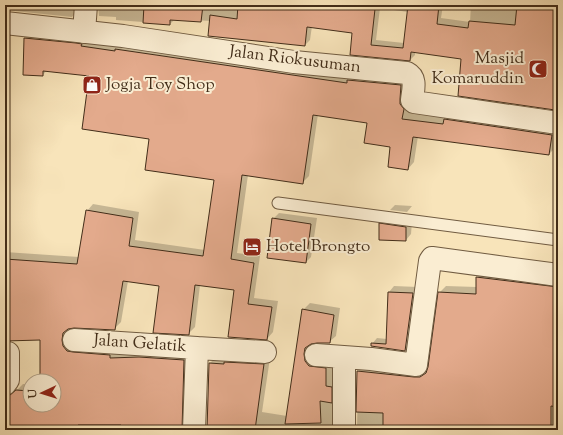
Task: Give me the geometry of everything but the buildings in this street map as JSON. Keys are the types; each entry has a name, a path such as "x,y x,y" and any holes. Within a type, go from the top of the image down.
{"street":[{"path":"84,32 86,5"},
{"name":"Jalan Riokusuman","path":"5,23 123,36 294,62 407,73 414,79 412,100 414,102 558,123"},
{"path":"316,355 371,359 416,365 430,261 432,258 558,275"},
{"name":"Jalan Gelatik","path":"74,340 197,348 194,430"},
{"path":"197,348 265,352"},
{"path":"5,384 8,380 8,353"},
{"path":"344,357 344,430"}],"lane":[{"path":"278,203 558,240"}],"place":[{"name":"Masjid Komaruddin","path":"538,69"},
{"name":"Jogja Toy Shop","path":"92,85"},
{"name":"Hotel Brongto","path":"252,247"}]}
